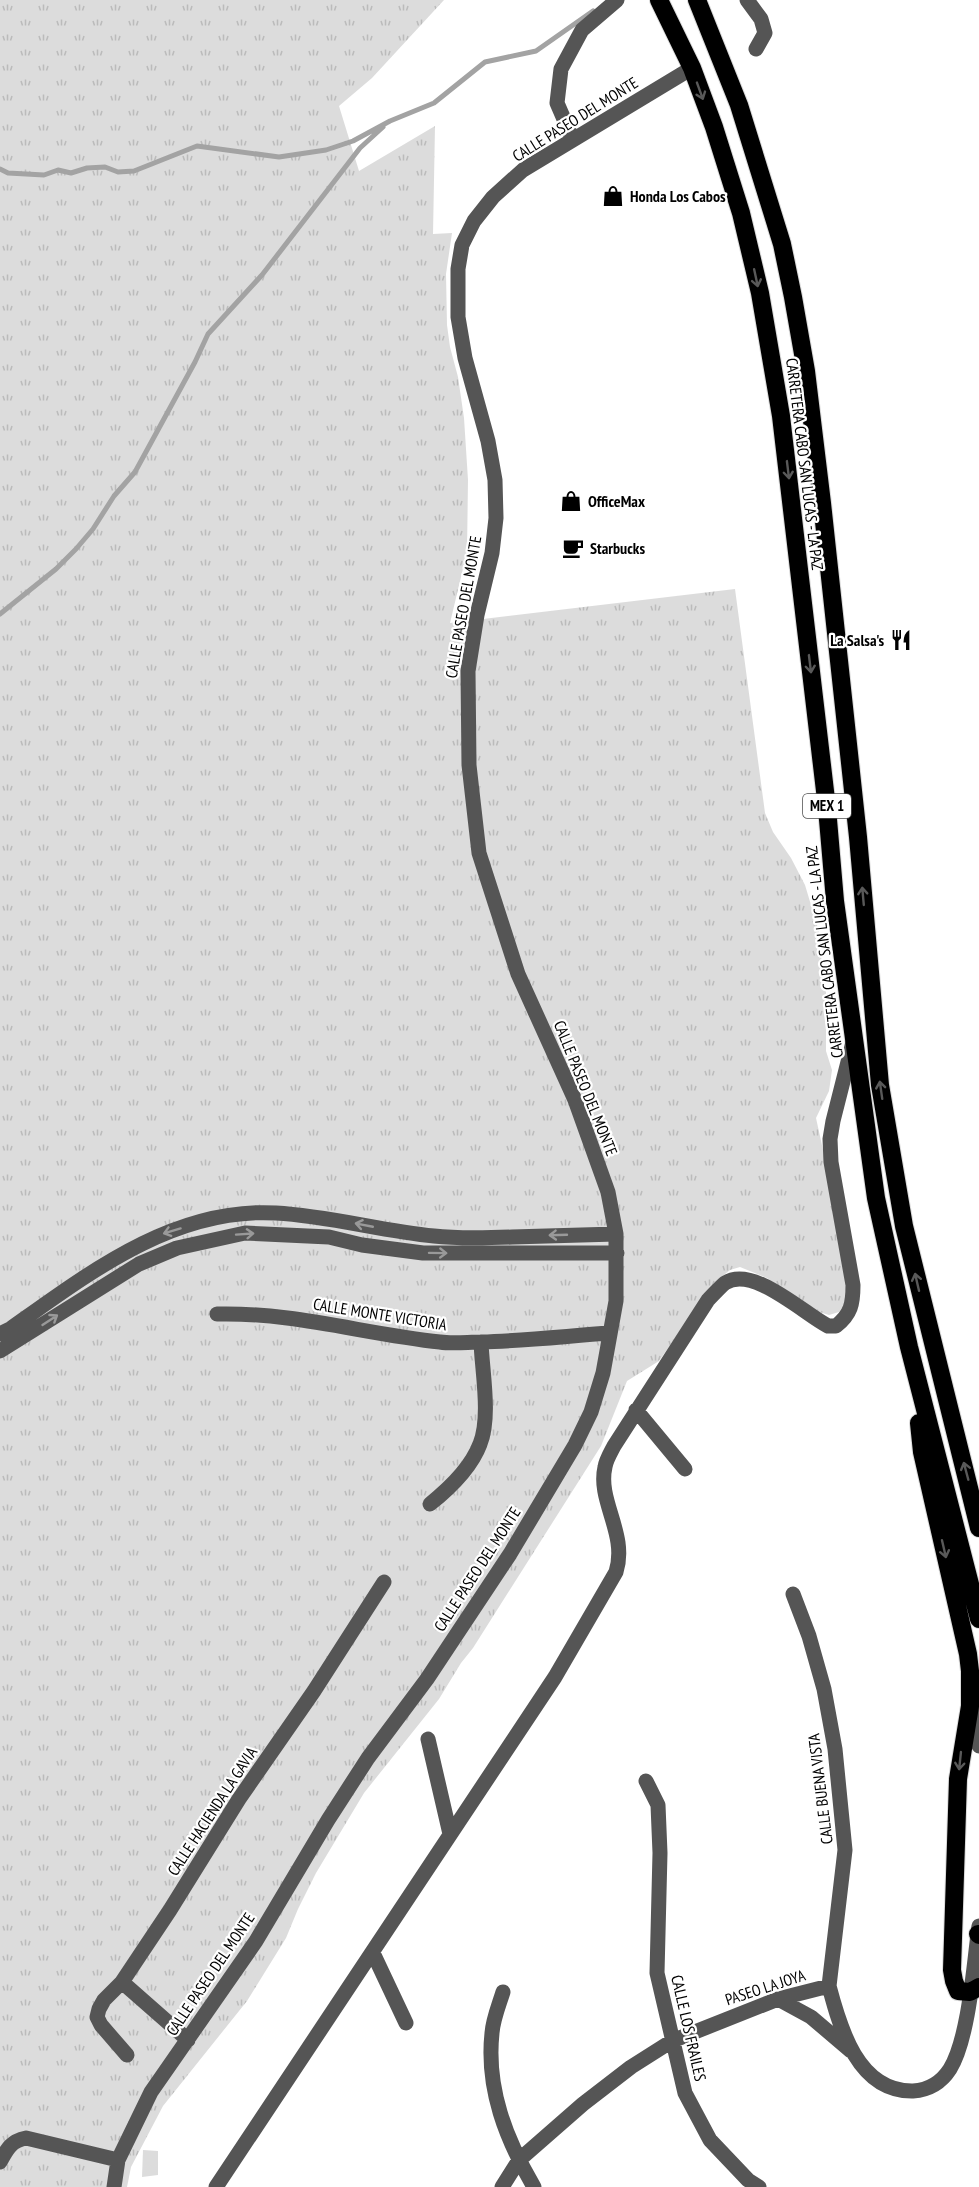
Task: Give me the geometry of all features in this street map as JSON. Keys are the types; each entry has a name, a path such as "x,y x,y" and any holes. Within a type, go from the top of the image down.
{"highway":[{"name":"CARRETERA CABO SAN LUCAS - LA PAZ","path":"658,0 692,68 714,127 741,213 771,350 790,485 827,808 835,901 876,1198 909,1347 979,1619"},
{"name":"CARRETERA CABO SAN LUCAS - LA PAZ","path":"697,0 739,105 782,244 793,297 806,371 826,546 858,837 880,1085 904,1226 979,1528"},
{"path":"909,1347 922,1452 969,1654 970,1706 961,1755 957,1804 952,1970 958,1991 975,1990"}],"street":[{"path":"573,140 556,103 561,69 582,30 617,0"},
{"path":"747,0 761,19 765,33 756,49"},
{"name":"CALLE PASEO DEL MONTE","path":"114,2187 118,2160 151,2092 256,1941 368,1758 427,1679 510,1554 562,1469 591,1412 603,1373 616,1301 616,1234 608,1192 579,1110 518,974 478,853 469,765 468,671 477,615 492,553 496,499 488,441 465,358 458,317 458,269 462,245 474,220 493,197 523,170 692,68"},
{"path":"216,2187 555,1677 616,1572 620,1560 620,1547 604,1485 605,1467 614,1446 636,1410 708,1300 726,1283 741,1278 759,1282 828,1326 836,1326 850,1311 853,1285 831,1162 830,1139 854,1039"},
{"path":"0,1334 112,1258 162,1234 200,1222 236,1215 275,1212 330,1218 435,1237 616,1234"},
{"path":"329,1237 330,1218"},
{"path":"0,1351 139,1264 177,1248 245,1233 329,1237 423,1253 616,1253"},
{"name":"CALLE MONTE VICTORIA","path":"217,1314 251,1313 292,1318 443,1343 506,1342 610,1333"},
{"path":"430,1504 449,1489 468,1465 480,1444 485,1408 481,1342"},
{"path":"636,1410 686,1469"},
{"name":"CALLE HACIENDA LA GAVIA","path":"127,2055 101,2025 97,2017 99,2009 104,2000 122,1982 170,1910 239,1798 314,1691 384,1582"},
{"name":"CALLE BUENA VISTA","path":"793,1594 809,1636 824,1689 835,1749 845,1851 829,1986"},
{"path":"969,1654 974,1678 979,1746"},
{"path":"428,1739 450,1834"},
{"name":"CALLE LOS FRAILES","path":"646,1781 658,1805 660,1853 657,1973 685,2093 710,2140 748,2180 759,2187"},
{"name":"PASEO LA JOYA","path":"502,2187 519,2160 583,2104 631,2067 672,2041 802,1991 829,1986 837,2017 854,2054 866,2072 883,2084 903,2091 921,2090 938,2084 951,2068 975,1990 979,1932"},
{"path":"373,1953 406,2023"},
{"path":"122,1982 188,2040"},
{"path":"503,1992 492,2030 490,2066 494,2096 519,2160 534,2187"},
{"path":"778,2000 811,2017 854,2054"},
{"path":"0,2162 16,2140 26,2138 118,2160"}],"green space":[{"path":"0,0 444,0 372,78 339,106 359,171 435,126 433,234 452,233 446,274 447,325 464,418 468,480 467,552 450,623 735,589 765,813 773,832 791,858 805,885 820,935 826,988 826,1051 832,1070 829,1091 816,1118 848,1264 845,1304 839,1312 829,1315 819,1312 767,1278 740,1267 730,1270 714,1283 659,1361 627,1381 601,1446 439,1699 364,1793 316,1873 286,1938 247,2001 163,2106 131,2167 127,2187 0,2187"},
{"path":"143,2150 158,2151 158,2175 142,2177"}],"waterway":[{"path":"0,169 8,173 44,175 58,170 71,173 87,168 105,167 118,172 134,171 197,146 279,157 326,150 353,141 390,121 434,103 485,62 536,51 593,11"},
{"path":"0,614 56,569 93,529 114,496 135,472 208,334 262,275 360,148 383,127"}],"place":[{"name":"Honda Los Cabos","path":"613,196"},
{"name":"OfficeMax","path":"571,501"},
{"name":"Starbucks","path":"573,548"},
{"name":"La Salsa's","path":"901,640"}]}
